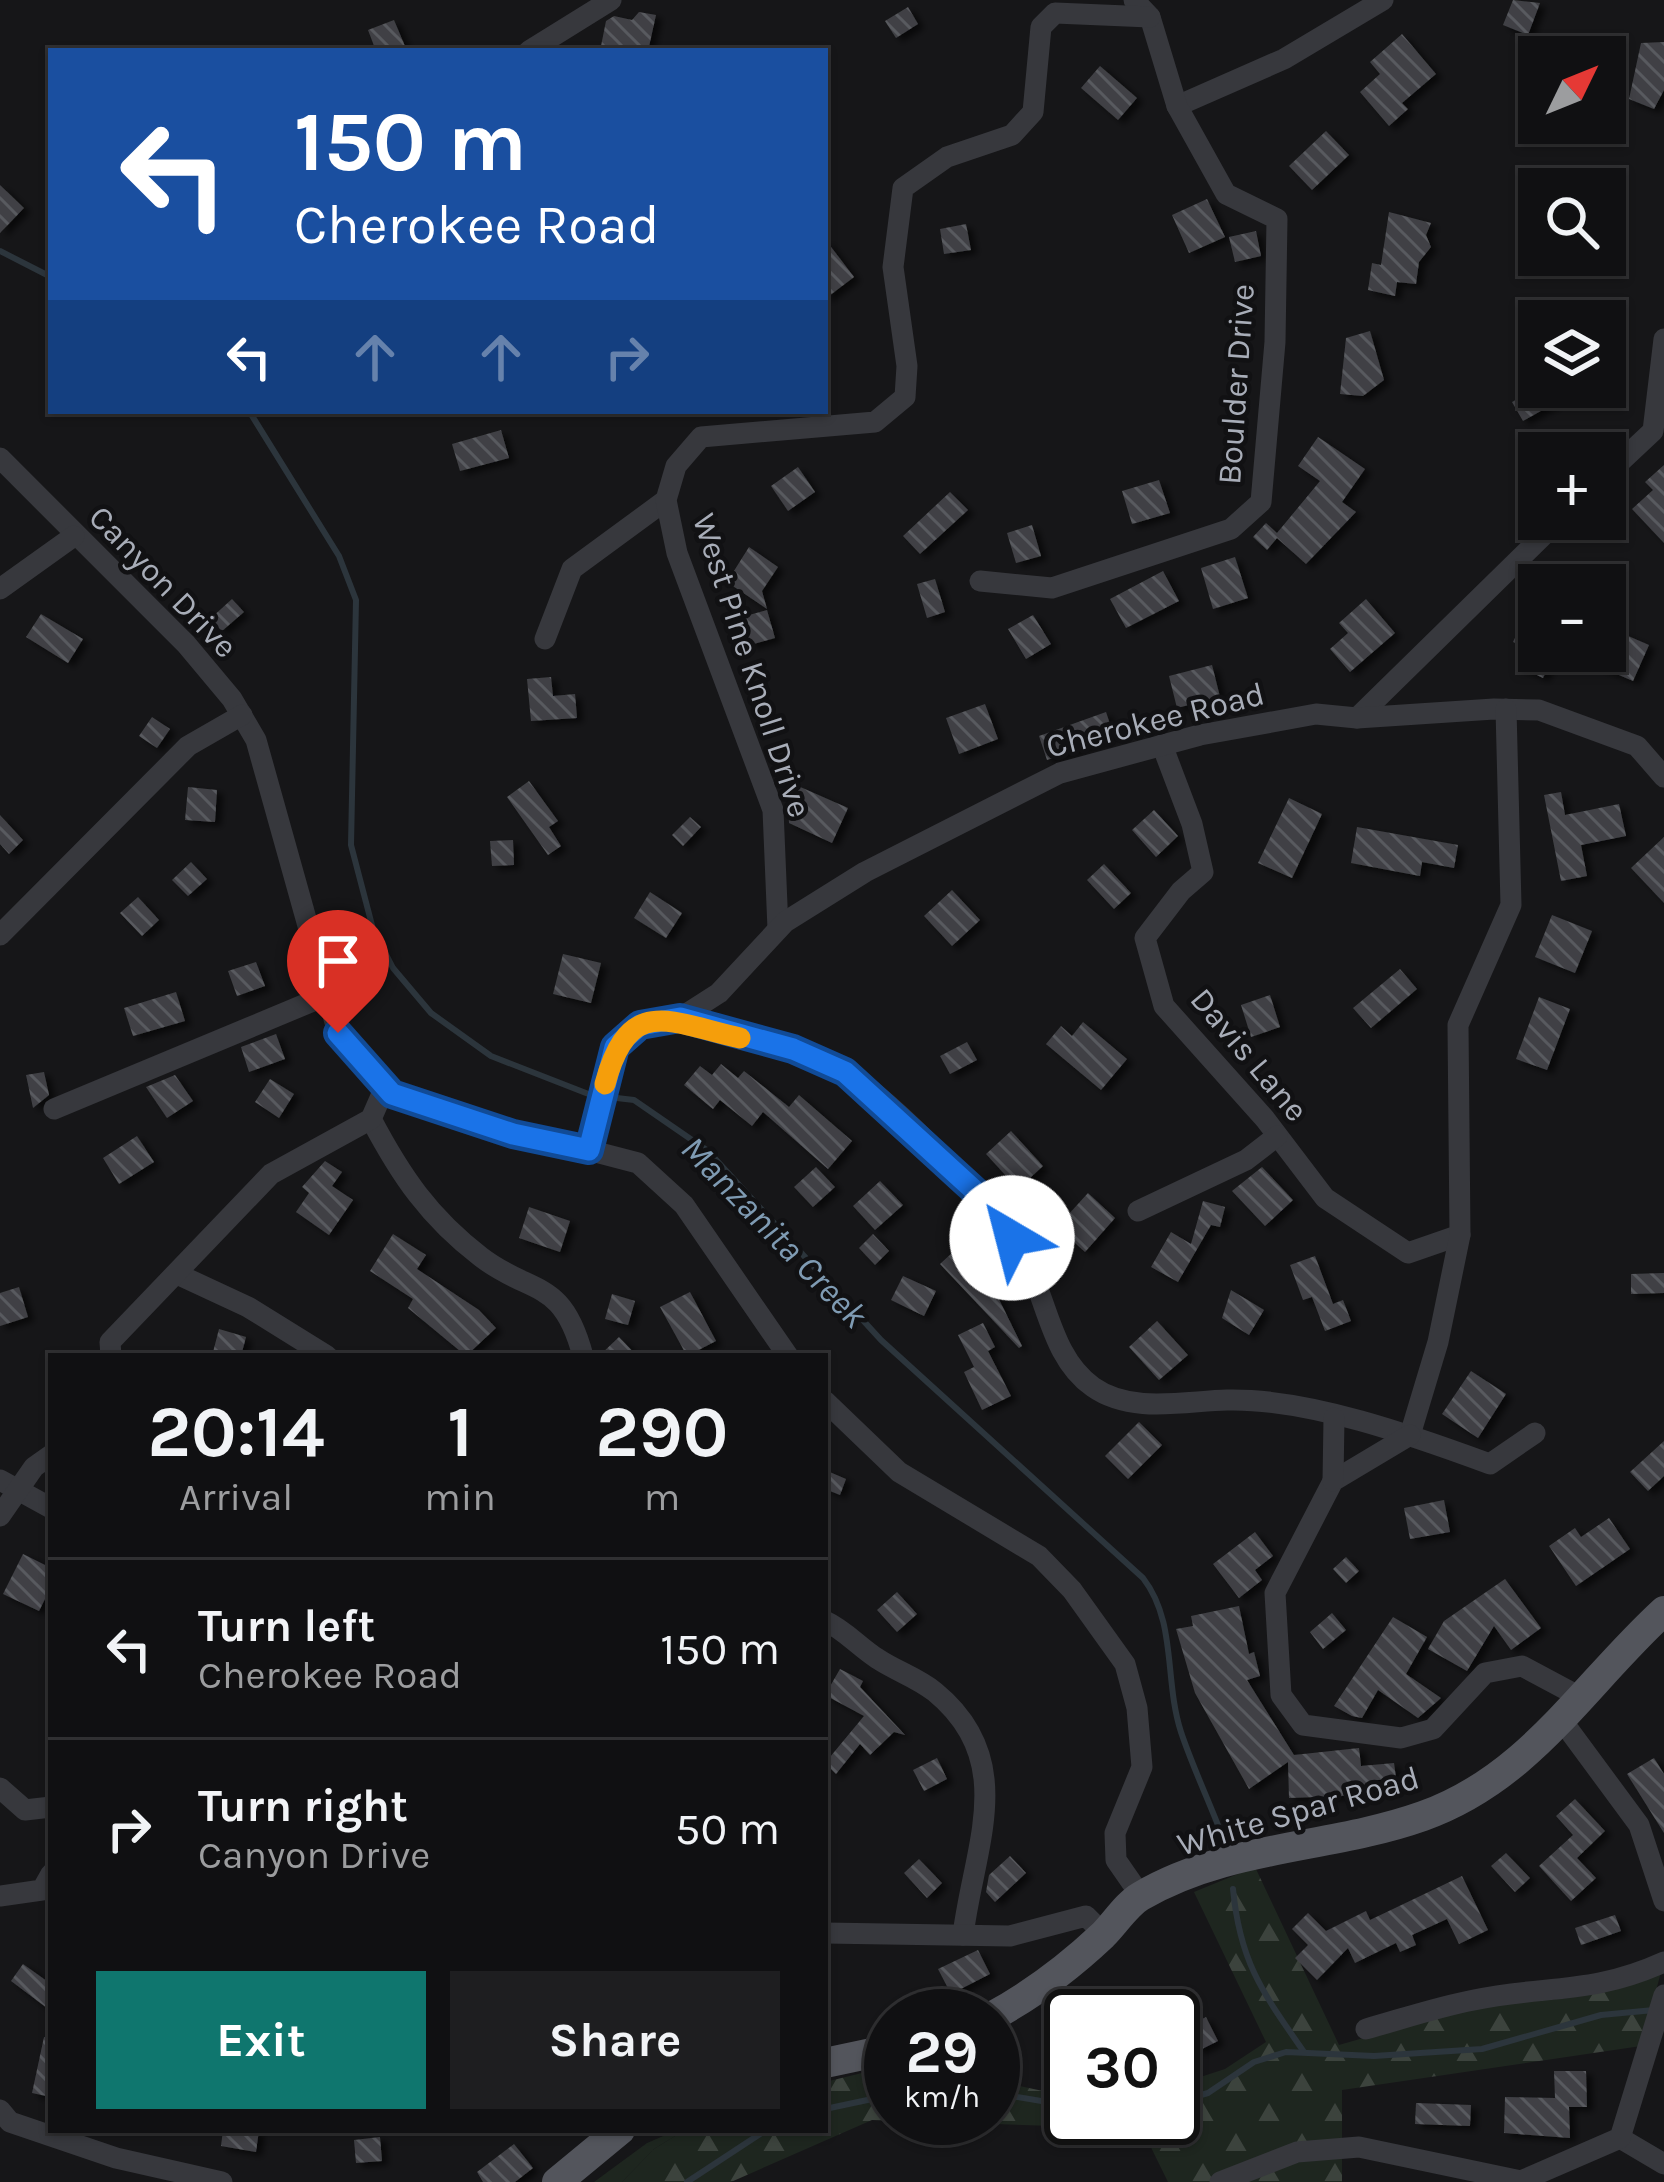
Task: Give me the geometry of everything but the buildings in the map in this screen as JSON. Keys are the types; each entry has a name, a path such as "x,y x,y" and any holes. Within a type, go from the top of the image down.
{"main road":[{"name":"White Spar Road","path":"1020,2001 1043,1989 1141,1896 1259,1851 1425,1815 1504,1775 1664,1611"},
{"path":"828,2062 864,2055"},
{"path":"556,2182 616,2133"}],"street":[{"path":"534,48 611,0"},
{"path":"1134,0 1155,9"},
{"path":"1177,106 1284,59 1383,0"},
{"name":"Boulder Drive","path":"980,581 1052,588 1231,529 1261,502 1275,342 1276,219 1226,194 1177,106 1155,9"},
{"name":"West Pine Knoll Drive","path":"778,929 772,810 677,554 666,500 676,466 701,437 875,422 904,397 907,366 892,267 902,188 947,157 1012,135 1033,112 1041,27 1055,13 1155,9"},
{"path":"1626,456 1653,430 1664,339"},
{"name":"Canyon Drive","path":"0,458 186,644 242,715 271,786 338,1033 386,1087 419,1106 638,1163 684,1204 786,1353"},
{"path":"545,639 572,569 666,500"},
{"path":"0,589 74,536"},
{"path":"1357,718 1539,540"},
{"path":"1333,1481 1409,1435 1438,1342 1460,1235 1458,1025 1511,905 1506,709"},
{"name":"Cherokee Road","path":"589,1150 615,1047 640,1025 680,1018 719,993 778,929 865,872 1060,773 1162,745 1316,714 1357,718 1506,709 1539,710 1637,746 1664,777"},
{"path":"0,935 188,746 242,715"},
{"name":"Davis Lane","path":"1162,745 1192,824 1203,872 1181,891 1145,938 1154,984 1164,1006 1325,1198 1408,1253 1460,1235"},
{"path":"54,1109 326,995"},
{"path":"680,1018 793,1049 845,1072 998,1217 1025,1260 1055,1340 1094,1388 1137,1404 1279,1401 1409,1435 1490,1464 1535,1433"},
{"path":"111,1353 110,1342 272,1174 371,1119 386,1087"},
{"path":"371,1119 405,1184 454,1232 485,1260 559,1300 582,1353"},
{"path":"1138,1211 1246,1160 1277,1136"},
{"path":"177,1274 248,1307 322,1353"},
{"path":"828,1404 899,1472 1039,1556 1072,1590 1125,1664 1137,1708 1142,1767 1115,1833 1116,1860 1141,1896"},
{"path":"1334,1418 1333,1481 1274,1593 1281,1695 1304,1724 1401,1738 1433,1729 1485,1673 1522,1666 1571,1710 1640,1825 1664,1901"},
{"path":"0,1516 7,1486 48,1457"},
{"path":"7,1486 48,1506"},
{"path":"828,1623 875,1658 932,1689 969,1726 986,1799 982,1858 963,1935"},
{"path":"0,1788 26,1810 48,1808"},
{"path":"0,1896 42,1889 48,1879"},
{"path":"828,1934 1010,1936 1086,1916 1104,1934"},
{"path":"1366,2029 1475,1999 1575,1991 1629,1978 1664,1962"},
{"path":"1220,2182 1297,2152 1359,2147 1521,2181 1620,2138 1664,1995"},
{"path":"0,2110 10,2122 116,2158 222,2182"},
{"path":"1620,2138 1664,2164"}],"green space":[{"path":"1255,1867 1339,2045 1479,2005 1570,1998 1661,1972 1641,2046 1342,2090 1342,2182 1168,2182 1150,2145 1200,2145 1200,2077 1225,2069 1266,2042 1194,1892"},
{"path":"864,2073 864,2124 731,2182 622,2182 654,2149 680,2133 828,2133 828,2081"},
{"path":"1020,2086 1044,2091 1044,2126 1020,2125"},
{"path":"680,2133 654,2149 622,2182 594,2182 647,2143"}],"waterway":[{"name":"Manzanita Creek","path":"0,251 48,275"},
{"name":"Manzanita Creek","path":"251,414 339,556 356,600 351,845 373,929 393,968 431,1013 491,1056 591,1095 634,1100 708,1151 881,1340 1143,1578 1161,1613 1181,1732 1223,1838"},
{"name":"Manzanita Creek","path":"1233,1889 1248,1958 1304,2052"},
{"path":"1200,2095 1254,2062 1286,2052 1374,2056 1482,2049 1601,2015 1654,2010"},
{"path":"1020,2098 1044,2102"},
{"path":"828,2108 864,2101"},
{"path":"687,2182 761,2133"}],"slow traffic":[{"path":"605,1084 615,1047 640,1025 680,1018 740,1038"}],"route":[{"path":"338,1033 392,1094 513,1134 589,1150 615,1047 640,1025 680,1018 720,1034 793,1049 845,1072 975,1191 1012,1238"}]}
